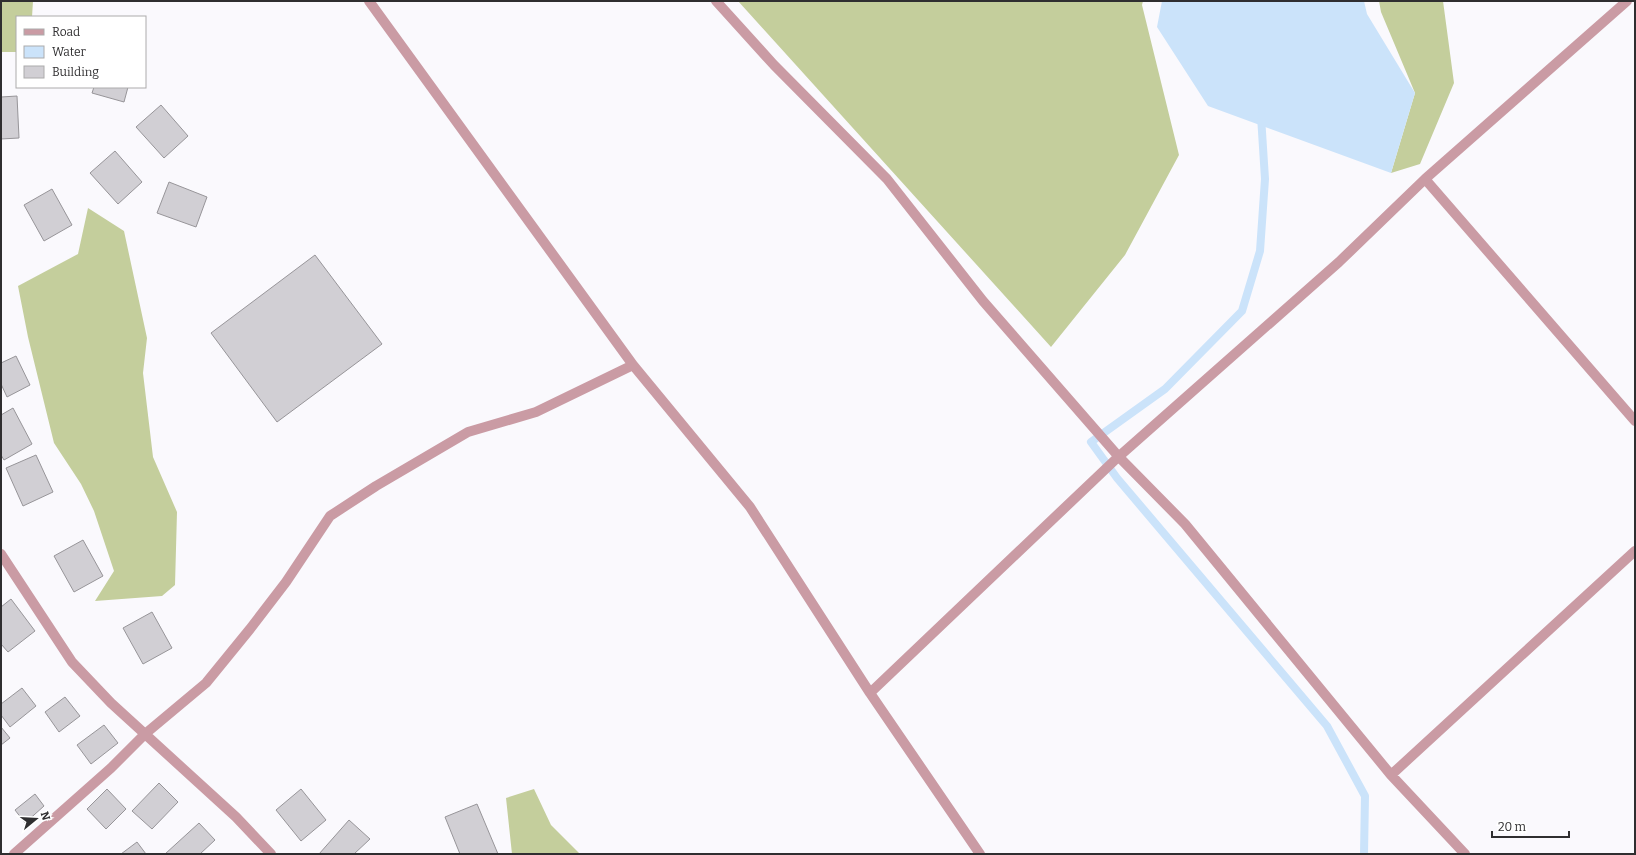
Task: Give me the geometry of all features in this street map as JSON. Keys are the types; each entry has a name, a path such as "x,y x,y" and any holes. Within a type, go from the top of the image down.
{"street":[{"path":"369,1 632,365 750,507 870,693 980,854"},
{"path":"716,1 774,65 887,179 983,301 1107,444 1117,458 1185,524 1391,775 1465,854"},
{"path":"870,693 1117,458 1339,262 1425,179 1626,1"},
{"path":"1425,179 1635,421"},
{"path":"14,854 111,768 145,734 206,683 286,582 330,516 376,486 468,432 536,412 632,365"},
{"path":"1391,775 1635,551"},
{"path":"1,554 72,662 111,703 236,817 271,854"}],"green space":[{"path":"1,1 33,1 32,16 16,16 16,52 1,52"},
{"path":"738,1 1143,1 1142,5 1179,155 1125,255 1051,347"},
{"path":"1379,1 1443,1 1454,83 1420,164 1391,173 1415,93 1381,12"},
{"path":"88,208 124,231 147,338 143,373 153,457 177,512 175,585 162,596 95,601 114,571 94,511 81,484 54,443 28,337 18,286 78,254"},
{"path":"534,789 551,825 580,854 512,854 506,798"}],"water":[{"path":"1162,1 1364,1 1367,14 1415,93 1391,173 1208,106 1157,27"}],"building":[{"path":"94,88 128,88 124,102 92,93"},
{"path":"17,96 19,138 1,139 1,97"},
{"path":"161,105 188,136 164,158 136,127"},
{"path":"115,151 142,182 118,204 90,173"},
{"path":"169,182 207,197 196,227 157,213"},
{"path":"52,189 72,225 44,241 24,205"},
{"path":"315,255 382,344 277,422 211,333"},
{"path":"16,356 30,385 7,397 1,384 1,363"},
{"path":"13,408 32,444 4,460 1,455 1,415"},
{"path":"36,455 53,492 23,506 6,468"},
{"path":"83,540 103,576 74,592 54,556"},
{"path":"11,599 35,631 8,652 1,644 1,607"},
{"path":"152,612 172,648 143,664 123,628"},
{"path":"22,688 36,706 10,727 1,715 1,704"},
{"path":"65,697 80,716 59,732 45,712"},
{"path":"104,725 118,743 91,764 77,745"},
{"path":"1,727 10,738 1,745"},
{"path":"159,783 178,802 152,829 132,811"},
{"path":"107,789 126,809 106,829 87,809"},
{"path":"301,789 326,820 301,841 276,810"},
{"path":"35,794 44,806 25,823 15,810"},
{"path":"477,804 498,854 460,854 445,817"},
{"path":"349,820 370,839 354,854 319,854"},
{"path":"199,823 215,840 200,854 165,854"},
{"path":"137,842 146,854 121,854"}],"waterway":[{"path":"1261,116 1265,179 1260,251 1242,311 1165,389 1091,442 1117,478 1327,726 1365,796 1364,854"}]}
